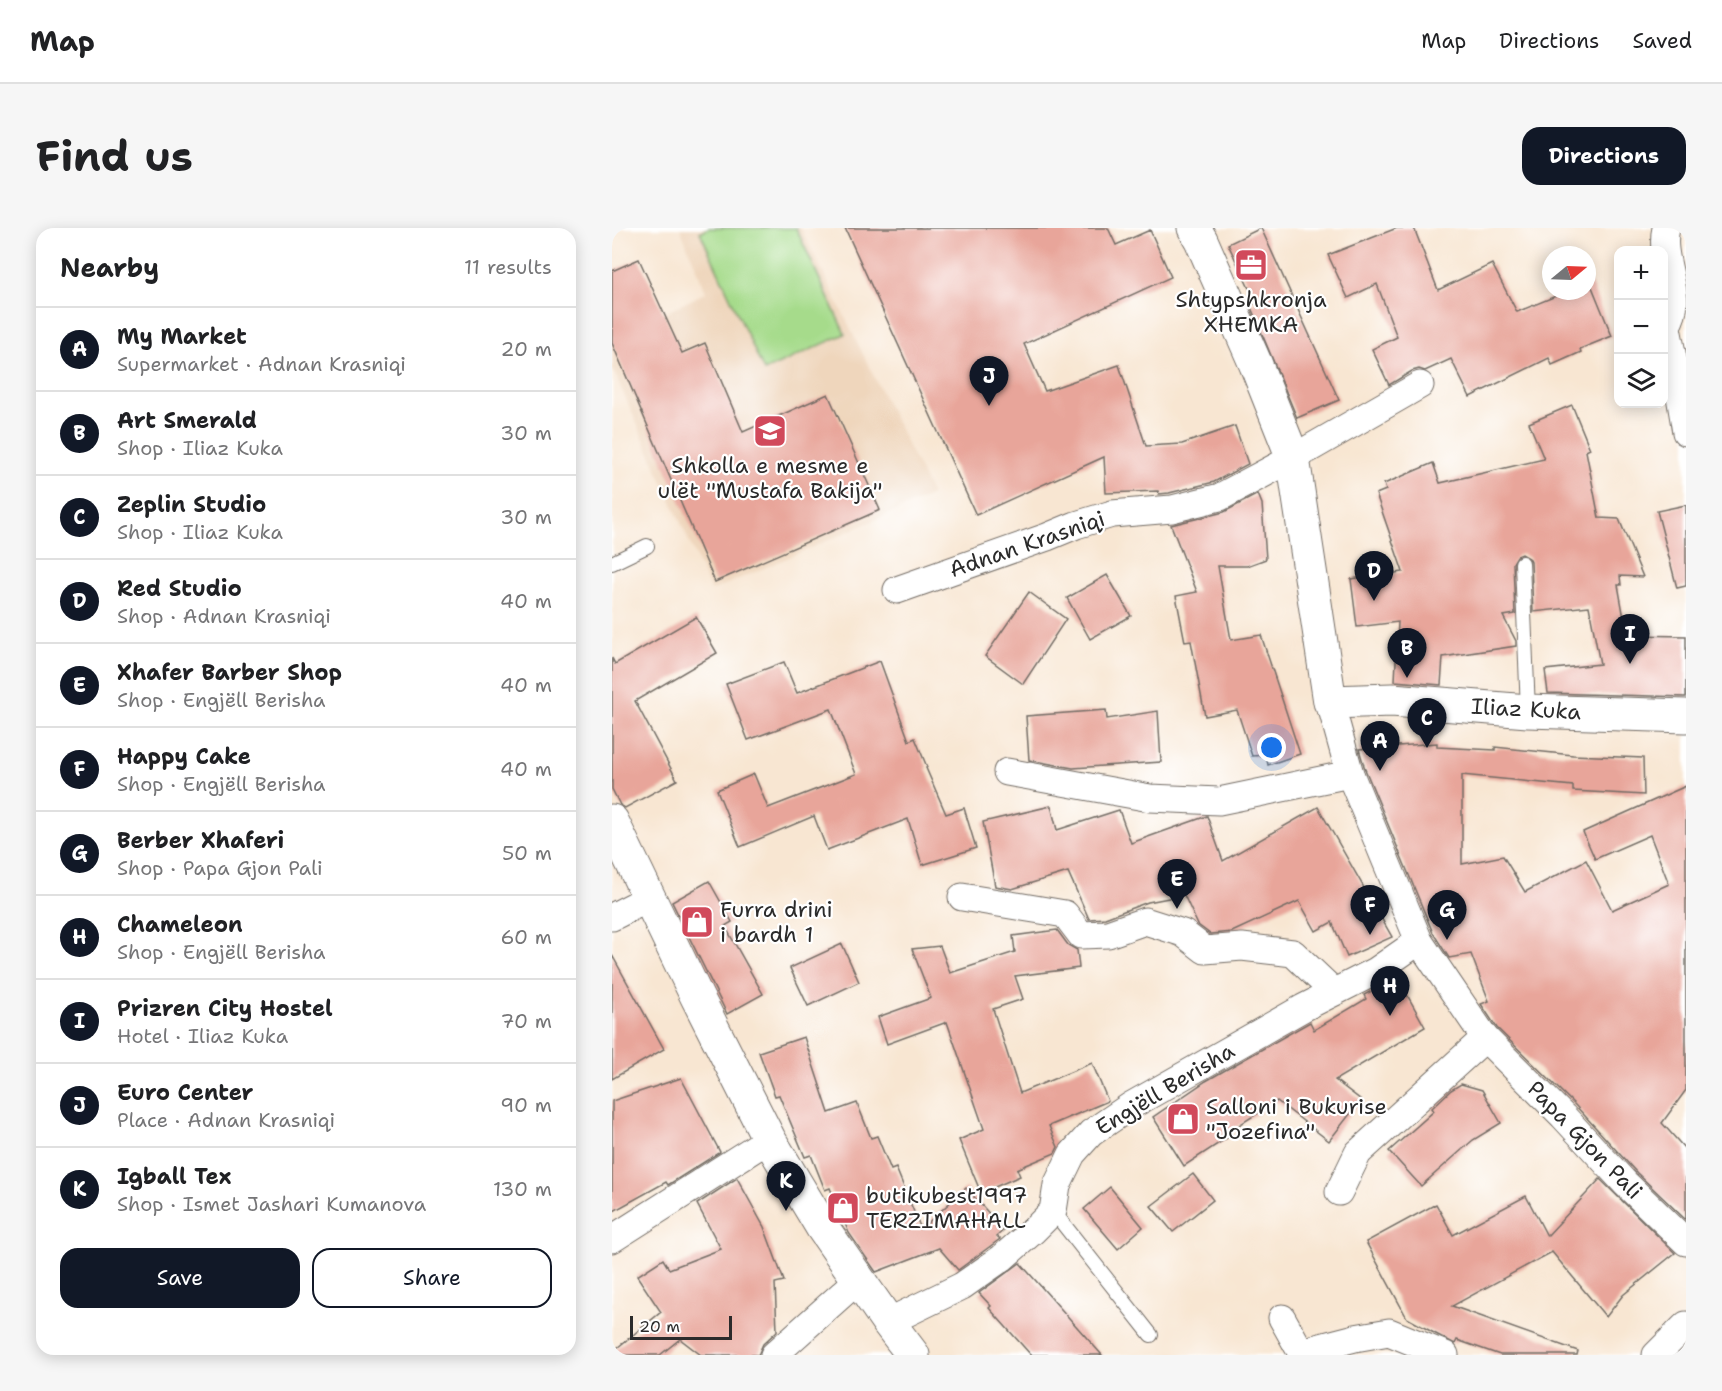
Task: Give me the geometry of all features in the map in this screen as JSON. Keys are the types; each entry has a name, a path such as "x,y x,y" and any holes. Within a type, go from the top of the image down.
{"street":[{"path":"1194,228 1202,240 1256,365 1293,458 1330,702 1350,774 1419,941"},
{"path":"1666,228 1664,234 1667,258 1676,288 1678,305 1674,318 1668,319"},
{"path":"1668,335 1686,432"},
{"name":"Adnan Krasniqi","path":"897,590 1112,514 1172,508 1220,497 1420,385"},
{"name":"Iliaz Kuka","path":"1330,702 1392,700 1528,711 1686,716"},
{"path":"1007,772 1150,798 1220,801 1350,774"},
{"path":"612,821 697,997 769,1138 822,1227 913,1355"},
{"path":"962,897 1065,914 1081,935 1108,934 1145,921 1183,933 1205,950 1242,947 1293,953 1334,992"},
{"path":"612,917 649,898"},
{"name":"Engjëll Berisha","path":"1053,1211 1058,1185 1072,1154 1091,1133 1132,1105 1303,1008 1376,971 1419,941"},
{"name":"Papa Gjon Pali","path":"1419,941 1485,1038 1563,1116 1626,1184 1686,1242"},
{"path":"1339,1192 1358,1154 1485,1038"},
{"path":"612,1239 769,1138"},
{"path":"888,1322 962,1286 1002,1258 1053,1211"},
{"path":"788,1350 858,1280"},
{"path":"1282,1318 1301,1352 1389,1332 1444,1355"},
{"path":"1656,1355 1686,1325"}],"lane":[{"path":"612,563 647,546"},
{"path":"1522,563 1528,711"},
{"path":"1053,1211 1150,1335"}],"shaded area":[{"name":"Shkolla e mesme e ulët \"Mustafa Bakija\"","path":"680,228 801,228 932,495 711,591 612,367 612,341 706,292"}],"green space":[{"path":"709,228 796,228 845,334 764,371 700,232"}],"building":[{"path":"845,228 1108,228 1116,245 1150,230 1171,277 1024,344 1045,391 1119,365 1146,446 1182,444 1235,426 1248,464 1214,482 1169,493 1159,494 1158,491 1106,493 1104,457 976,515"},
{"path":"1261,228 1339,400 1297,418 1250,305 1256,303 1228,244"},
{"path":"1397,228 1414,228 1438,290 1492,264 1517,312 1546,300 1596,300 1596,297 1612,336 1580,349 1581,352 1552,365 1549,358 1470,397 1451,359 1425,371 1419,369 1412,371 1389,385 1372,349 1397,337 1377,284 1348,298 1328,255"},
{"path":"639,259 682,353 705,343 743,432 828,394 880,510 715,582 612,343 612,271"},
{"path":"1572,405 1590,449 1586,451 1599,518 1619,519 1643,577 1620,576 1621,585 1618,585 1627,635 1686,636 1686,697 1548,693 1545,670 1600,664 1589,606 1533,612 1531,562 1522,554 1517,556 1513,563 1515,614 1503,616 1516,641 1516,646 1443,657 1441,685 1395,681 1398,622 1357,627 1351,579 1403,572 1376,494 1386,490 1384,484 1433,463 1440,483 1544,459 1529,423"},
{"path":"1258,494 1262,504 1266,559 1247,566 1218,566 1231,640 1261,635 1300,754 1268,765 1266,755 1252,756 1237,710 1205,716 1191,641 1185,642 1176,596 1197,592 1171,525 1224,512"},
{"path":"1686,505 1686,586 1677,588 1657,511"},
{"path":"1107,575 1131,616 1090,639 1067,598"},
{"path":"1029,592 1066,619 1023,684 985,656"},
{"path":"696,617 717,653 635,701 677,780 625,808 620,805 612,789 612,658 615,664"},
{"path":"880,661 909,741 915,738 946,814 964,808 976,848 922,865 908,819 827,850 814,816 740,847 717,790 754,774 768,808 856,774 831,709 748,740 726,684 784,662 797,693"},
{"path":"1106,710 1107,719 1158,711 1161,762 1073,768 1029,760 1026,716"},
{"path":"1437,743 1437,747 1495,750 1495,747 1573,755 1643,758 1644,795 1573,791 1573,786 1462,775 1462,864 1503,856 1525,892 1586,860 1612,910 1669,884 1650,835 1595,859 1583,832 1686,786 1686,1090 1662,1123 1686,1150 1686,1220 1637,1173 1575,1105 1497,1028 1481,1004 1489,1001 1471,954 1449,958 1433,933 1365,769 1359,749"},
{"path":"1051,806 1057,830 1119,810 1131,843 1207,816 1223,861 1318,807 1392,937 1347,957 1332,922 1316,931 1299,901 1232,932 1210,934 1198,925 1184,895 1148,902 1105,918 1089,919 1068,872 1012,889 995,886 983,822"},
{"path":"709,881 732,922 725,926 763,994 727,1014 672,902"},
{"path":"1057,930 1068,945 1077,950 1079,968 1015,976 1023,999 993,1009 1020,1093 1092,1063 1108,1101 1049,1126 1058,1147 1055,1153 1017,1169 1020,1176 981,1193 959,1140 984,1129 947,1022 887,1044 878,1017 931,998 912,949 940,946 950,973 1015,952 1013,936"},
{"path":"842,944 859,982 808,1006 790,968"},
{"path":"612,955 664,1049 612,1079"},
{"path":"1381,986 1406,993 1425,1027 1335,1080 1361,1100 1329,1141 1277,1101 1228,1132 1230,1136 1184,1166 1153,1117 1206,1081 1310,1022 1314,1030 1366,999 1364,995"},
{"path":"804,1037 829,1113 857,1103 871,1138 877,1136 891,1170 896,1168 921,1229 966,1188 1004,1230 997,1236 1000,1239 958,1270 939,1248 876,1272 849,1233 830,1188 825,1190 811,1155 805,1157 779,1095 775,1096 759,1052"},
{"path":"681,1078 720,1152 668,1185 666,1182 612,1212 612,1101"},
{"path":"1461,1084 1482,1090 1501,1123 1473,1140 1421,1186 1389,1151 1434,1111 1432,1108 1451,1090"},
{"path":"1193,1174 1213,1200 1173,1232 1151,1206"},
{"path":"737,1178 764,1227 784,1281 775,1283 777,1331 763,1344 758,1355 701,1355 680,1339 660,1355 612,1355 612,1352 661,1312 637,1276 663,1259 669,1269 721,1249 697,1204"},
{"path":"1600,1179 1675,1253 1623,1295 1606,1317 1552,1252 1452,1306 1578,1351 1577,1355 1500,1355 1457,1340 1455,1344 1434,1333 1407,1318 1366,1242 1436,1204 1453,1235 1526,1196 1547,1236"},
{"path":"1110,1187 1143,1227 1118,1249 1084,1209"},
{"path":"1020,1263 1102,1355 1031,1355 989,1308 991,1306 979,1293"}],"place":[{"name":"Shtypshkronja XHEMKA","path":"1251,265"},
{"name":"Euro Center","path":"989,406"},
{"name":"Shkolla e mesme e ulët \"Mustafa Bakija\"","path":"770,431"},
{"name":"Red Studio","path":"1374,601"},
{"name":"Prizren City Hostel","path":"1630,664"},
{"name":"Art Smerald","path":"1407,678"},
{"name":"Zeplin Studio","path":"1427,748"},
{"name":"My Market","path":"1380,771"},
{"name":"Xhafer Barber Shop","path":"1177,909"},
{"name":"Furra drini i bardh 1","path":"697,922"},
{"name":"Happy Cake","path":"1370,935"},
{"name":"Berber Xhaferi","path":"1447,940"},
{"name":"Chameleon","path":"1390,1016"},
{"name":"Salloni i Bukurise \"Jozefina\"","path":"1183,1119"},
{"name":"butikubest1997 TERZIMAHALL","path":"843,1208"},
{"name":"Igball Tex","path":"786,1211"}]}
